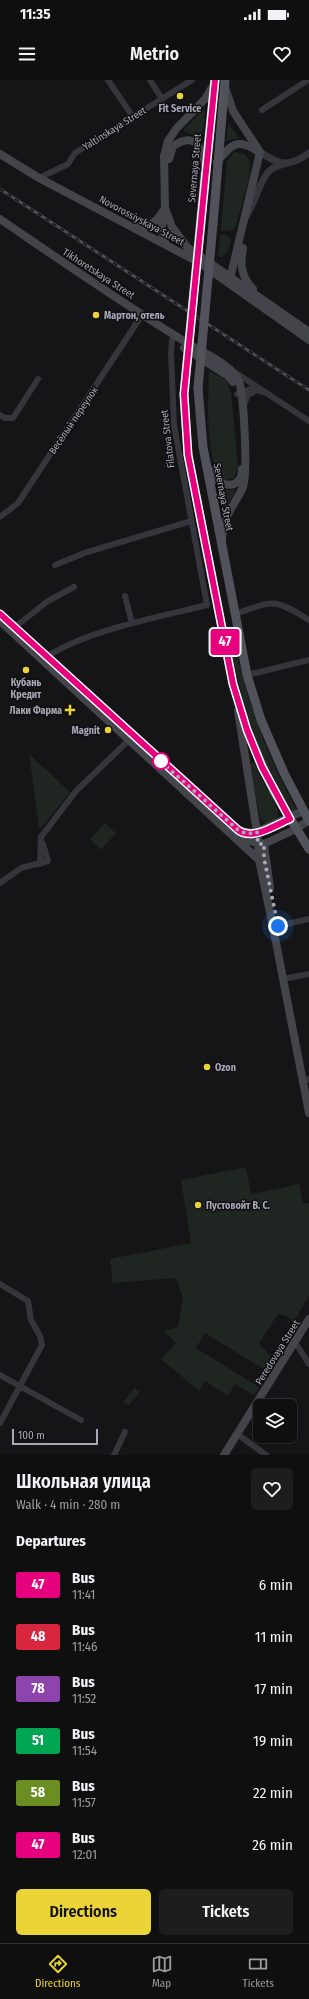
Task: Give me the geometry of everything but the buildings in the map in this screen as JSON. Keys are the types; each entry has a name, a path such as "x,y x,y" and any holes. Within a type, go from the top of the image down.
{"main road":[{"name":"Severnaya Street","path":"214,82 184,394 188,455 233,684 247,730 262,767 296,830 309,849"},
{"name":"Severnaya Street","path":"166,245 161,230 165,208 166,190 164,156 168,141 176,129 205,99 214,82"},
{"name":"Severnaya Street","path":"225,82 233,111 260,152"},
{"name":"Severnaya Street","path":"225,82 198,388 199,414 205,459 247,675 261,720 309,821"},
{"path":"166,190 170,152 173,146 182,141 190,140 197,143 202,149 205,166"},
{"path":"217,163 235,143 240,142 260,152 230,280"},
{"name":"Novorossiyskaya Street","path":"0,154 39,178 200,263 260,297 309,332"},
{"name":"Severnaya Street","path":"165,208 172,228 179,238 187,247 206,260"},
{"path":"129,225 143,228 147,227 154,222 165,208"},
{"name":"Tikhoretskaya Street","path":"0,219 228,371"},
{"name":"Tikhoretskaya Street","path":"0,222 172,340 210,364 228,371"},
{"path":"241,236 243,275 246,282 260,297"},
{"name":"Novorossiyskaya Street","path":"206,260 309,340"},
{"path":"205,459 212,476 218,482 226,485 233,484 238,480 242,472 239,380 228,371"},
{"path":"222,548 223,531 226,519 243,487 245,476 242,413 239,393 228,371"},
{"path":"0,614 48,656 131,738 259,860"},
{"path":"0,622 238,830 247,834 260,832 290,819 303,811"},
{"path":"233,684 261,844 309,1089"},
{"path":"238,839 261,844 296,830 309,821"},
{"path":"261,844 259,860 274,927 309,1114"},
{"path":"224,1455 309,1319"},
{"name":"Peredovaya Street","path":"228,1455 309,1326"}],"street":[{"path":"108,80 133,116"},
{"path":"150,80 162,98"},
{"name":"Yaltinskaya Street","path":"39,178 68,164 75,153 192,80"},
{"path":"262,110 308,80"},
{"path":"260,152 276,162 288,163"},
{"path":"245,218 251,210 266,175 272,168 302,158 309,153"},
{"name":"Весёлый переулок","path":"0,517 18,503 140,318"},
{"name":"Filatova Street","path":"132,623 206,604 174,425 171,354 172,340"},
{"name":"Tikhoretskaya Street","path":"228,371 256,389 270,395 309,421"},
{"path":"0,415 5,418 13,418 38,379"},
{"path":"239,380 256,389"},
{"path":"239,393 256,389"},
{"path":"242,413 244,400 256,389"},
{"path":"55,565 87,552 191,521"},
{"path":"15,627 48,601 74,587"},
{"path":"48,656 72,643 132,623 125,596"},
{"path":"235,614 272,602 285,605 309,620"},
{"path":"247,675 309,660"},
{"path":"40,864 41,837 76,791 131,738"},
{"path":"0,883 21,868 48,861 41,837"},
{"path":"278,926 309,919"},
{"path":"288,978 309,974"},
{"path":"0,1284 28,1301 31,1320 42,1345 0,1423"},
{"path":"297,1345 309,1364"},
{"path":"0,1375 81,1420"},
{"path":"114,1455 125,1432"},
{"path":"240,1436 266,1455"}],"shaded area":[{"path":"203,110 205,110 205,113 202,138 185,132 184,129"},
{"path":"228,123 239,138 226,141"},
{"path":"234,152 244,154 248,158 250,163 249,178 235,229 227,231 221,230 227,161"},
{"path":"220,235 226,235 231,238 229,249 221,257 218,256"},
{"path":"209,371 226,380 231,392 238,468 234,478 226,480 217,475 213,462 209,437"},
{"path":"234,490 235,492 224,511 219,491"},
{"path":"233,642 235,644 246,687 259,728 295,807 296,810 293,812 287,805 271,774 249,720 230,645"},
{"path":"29,754 70,792 41,828 39,827"},
{"path":"252,762 254,763 278,810 277,819 268,825 260,817 250,765"},
{"path":"105,823 116,833 101,850 90,839"},
{"path":"246,1167 251,1194 299,1184 303,1204 309,1203 309,1296 294,1321 287,1316 278,1314 259,1343 272,1358 265,1370 205,1333 196,1348 259,1387 254,1395 235,1384 228,1396 205,1381 199,1391 161,1359 176,1343 164,1331 178,1327 183,1298 176,1278 113,1283 110,1259 191,1243 181,1180"},
{"path":"135,1388 140,1392 128,1406 123,1402"}],"railway":[{"path":"0,189 309,390"}],"bus line":[{"name":"47","path":"0,614 48,656 133,736 242,833 251,834 290,819 274,792 262,767 247,730 233,684 188,455 185,428 184,394 188,342 208,129 215,80"}],"place":[{"name":"Fit Service","path":"180,96"},
{"name":"Мартон, отель","path":"96,315"},
{"name":"Кубань Кредит","path":"26,670"},
{"name":"Лаки Фарма","path":"70,710"},
{"name":"Magnit","path":"108,730"},
{"name":"Ozon","path":"207,1067"},
{"name":"Пустовойт В. С.","path":"198,1205"}],"route":[{"path":"161,761 156,757 242,833 251,834 257,832 258,844 264,844 264,858 278,926"}]}
